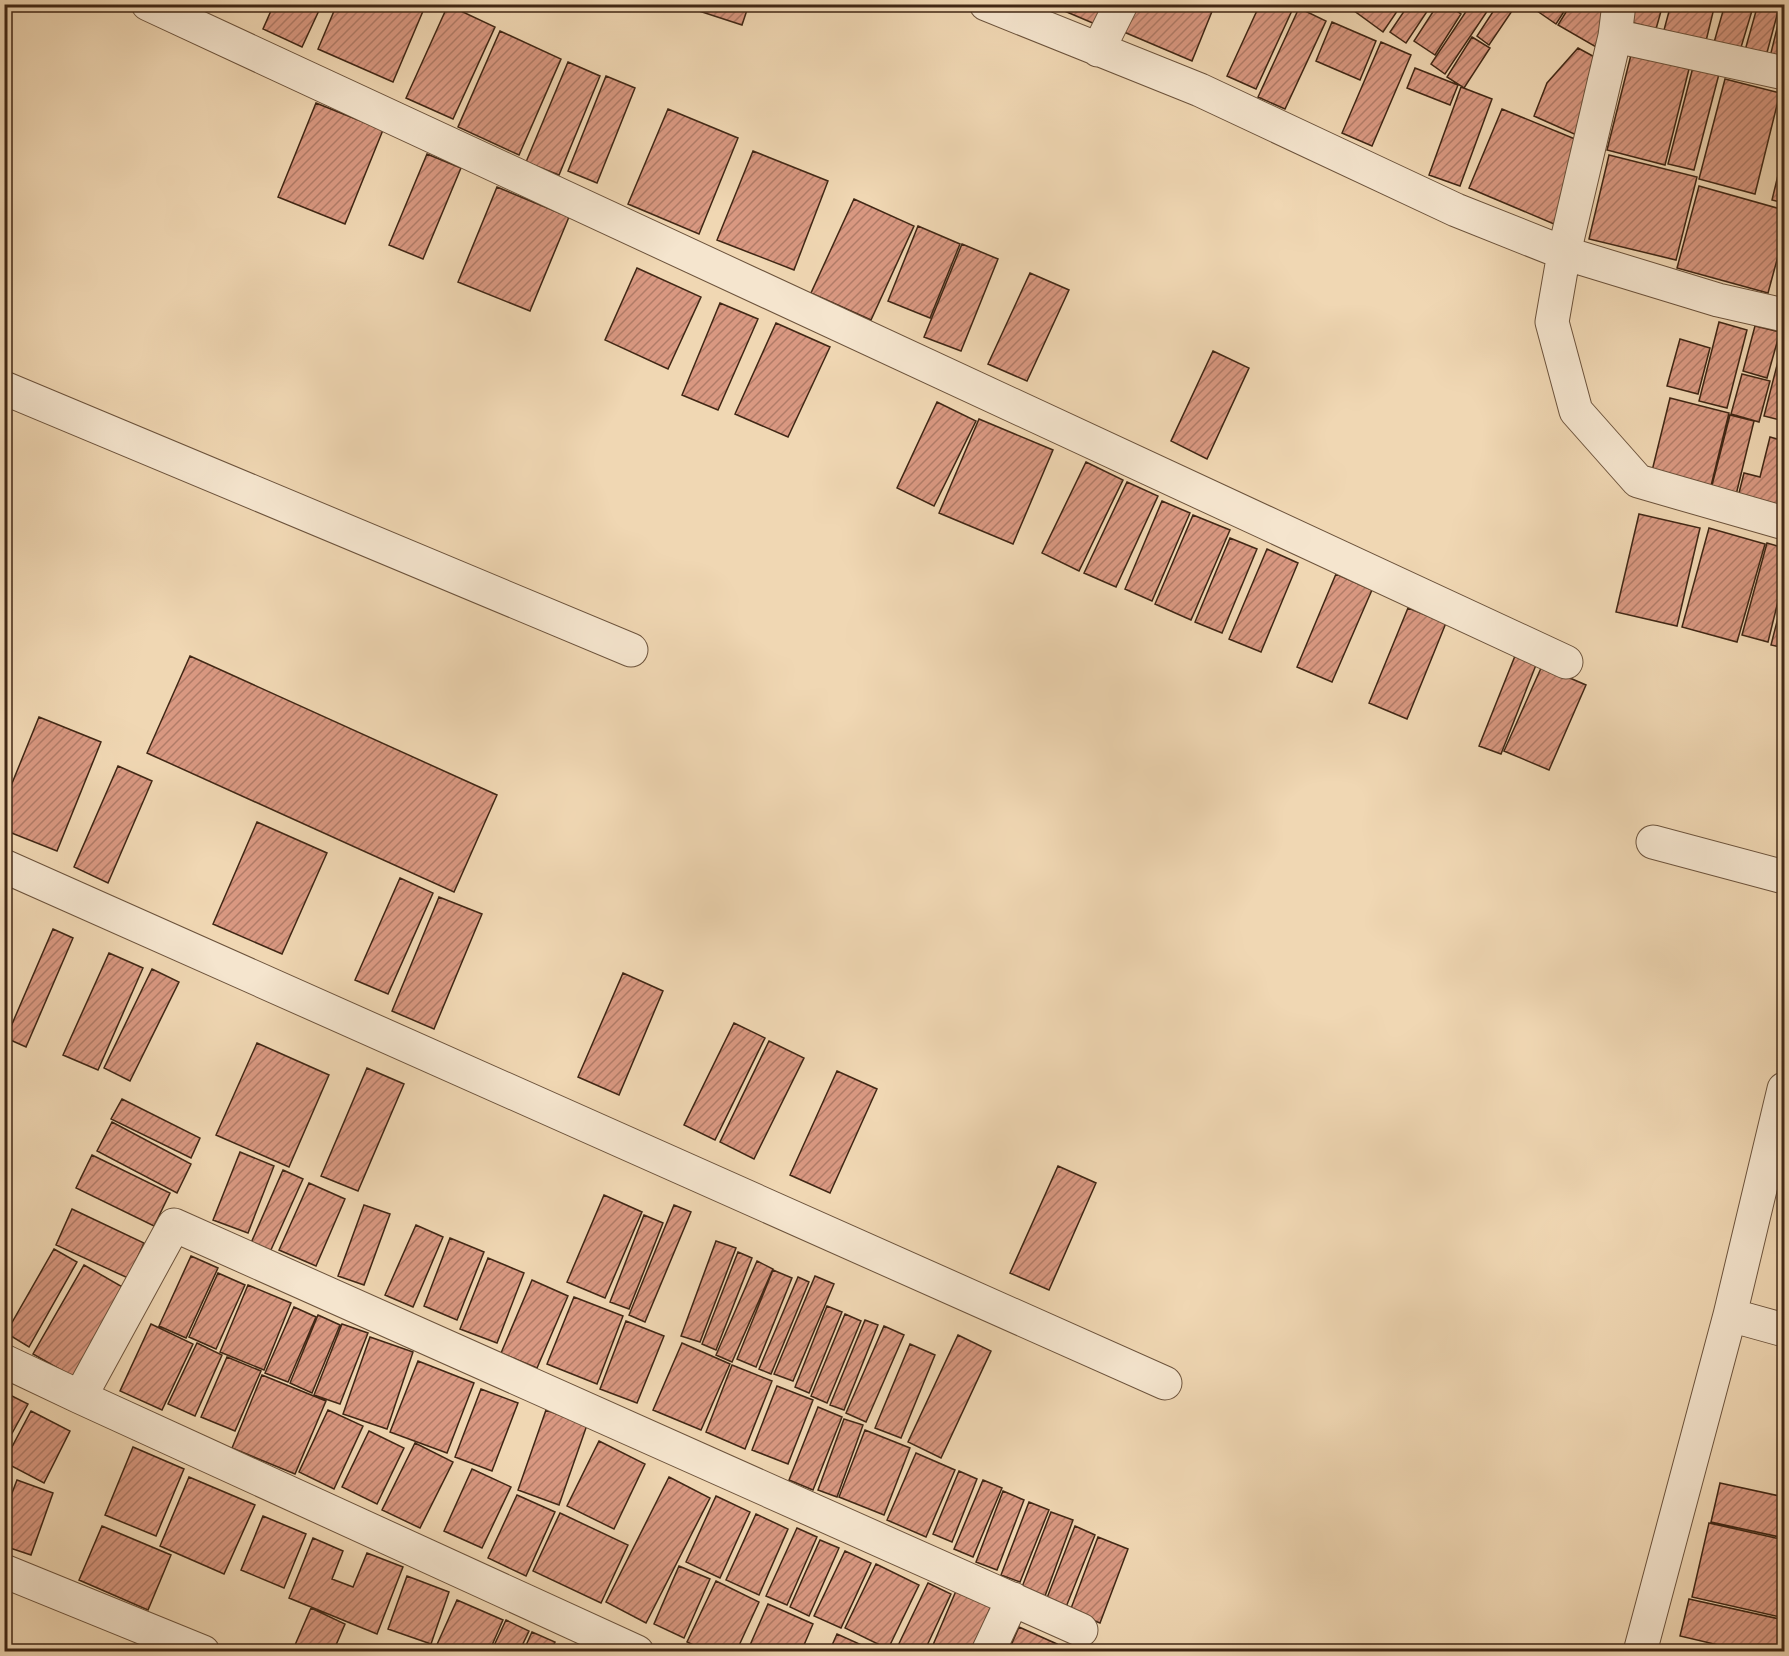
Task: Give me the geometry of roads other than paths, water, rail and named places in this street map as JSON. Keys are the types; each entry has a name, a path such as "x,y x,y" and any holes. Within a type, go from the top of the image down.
{"street":[{"path":"148,4 1566,662"},
{"path":"986,4 1200,90 1456,210 1564,253 1718,300 1785,315"},
{"path":"1098,50 1121,4"},
{"path":"1785,73 1617,20 1564,253 1552,322 1576,411 1638,481 1785,523"},
{"path":"4,388 631,650"},
{"path":"1653,842 1785,877"},
{"path":"4,866 1165,1383"},
{"path":"1640,1652 1730,1315 1783,1101"},
{"path":"80,1397 174,1225 1081,1630"},
{"path":"1730,1315 1785,1330"},
{"path":"4,1361 637,1652"},
{"path":"4,1571 203,1652"},
{"path":"988,1652 1013,1599"}]}
